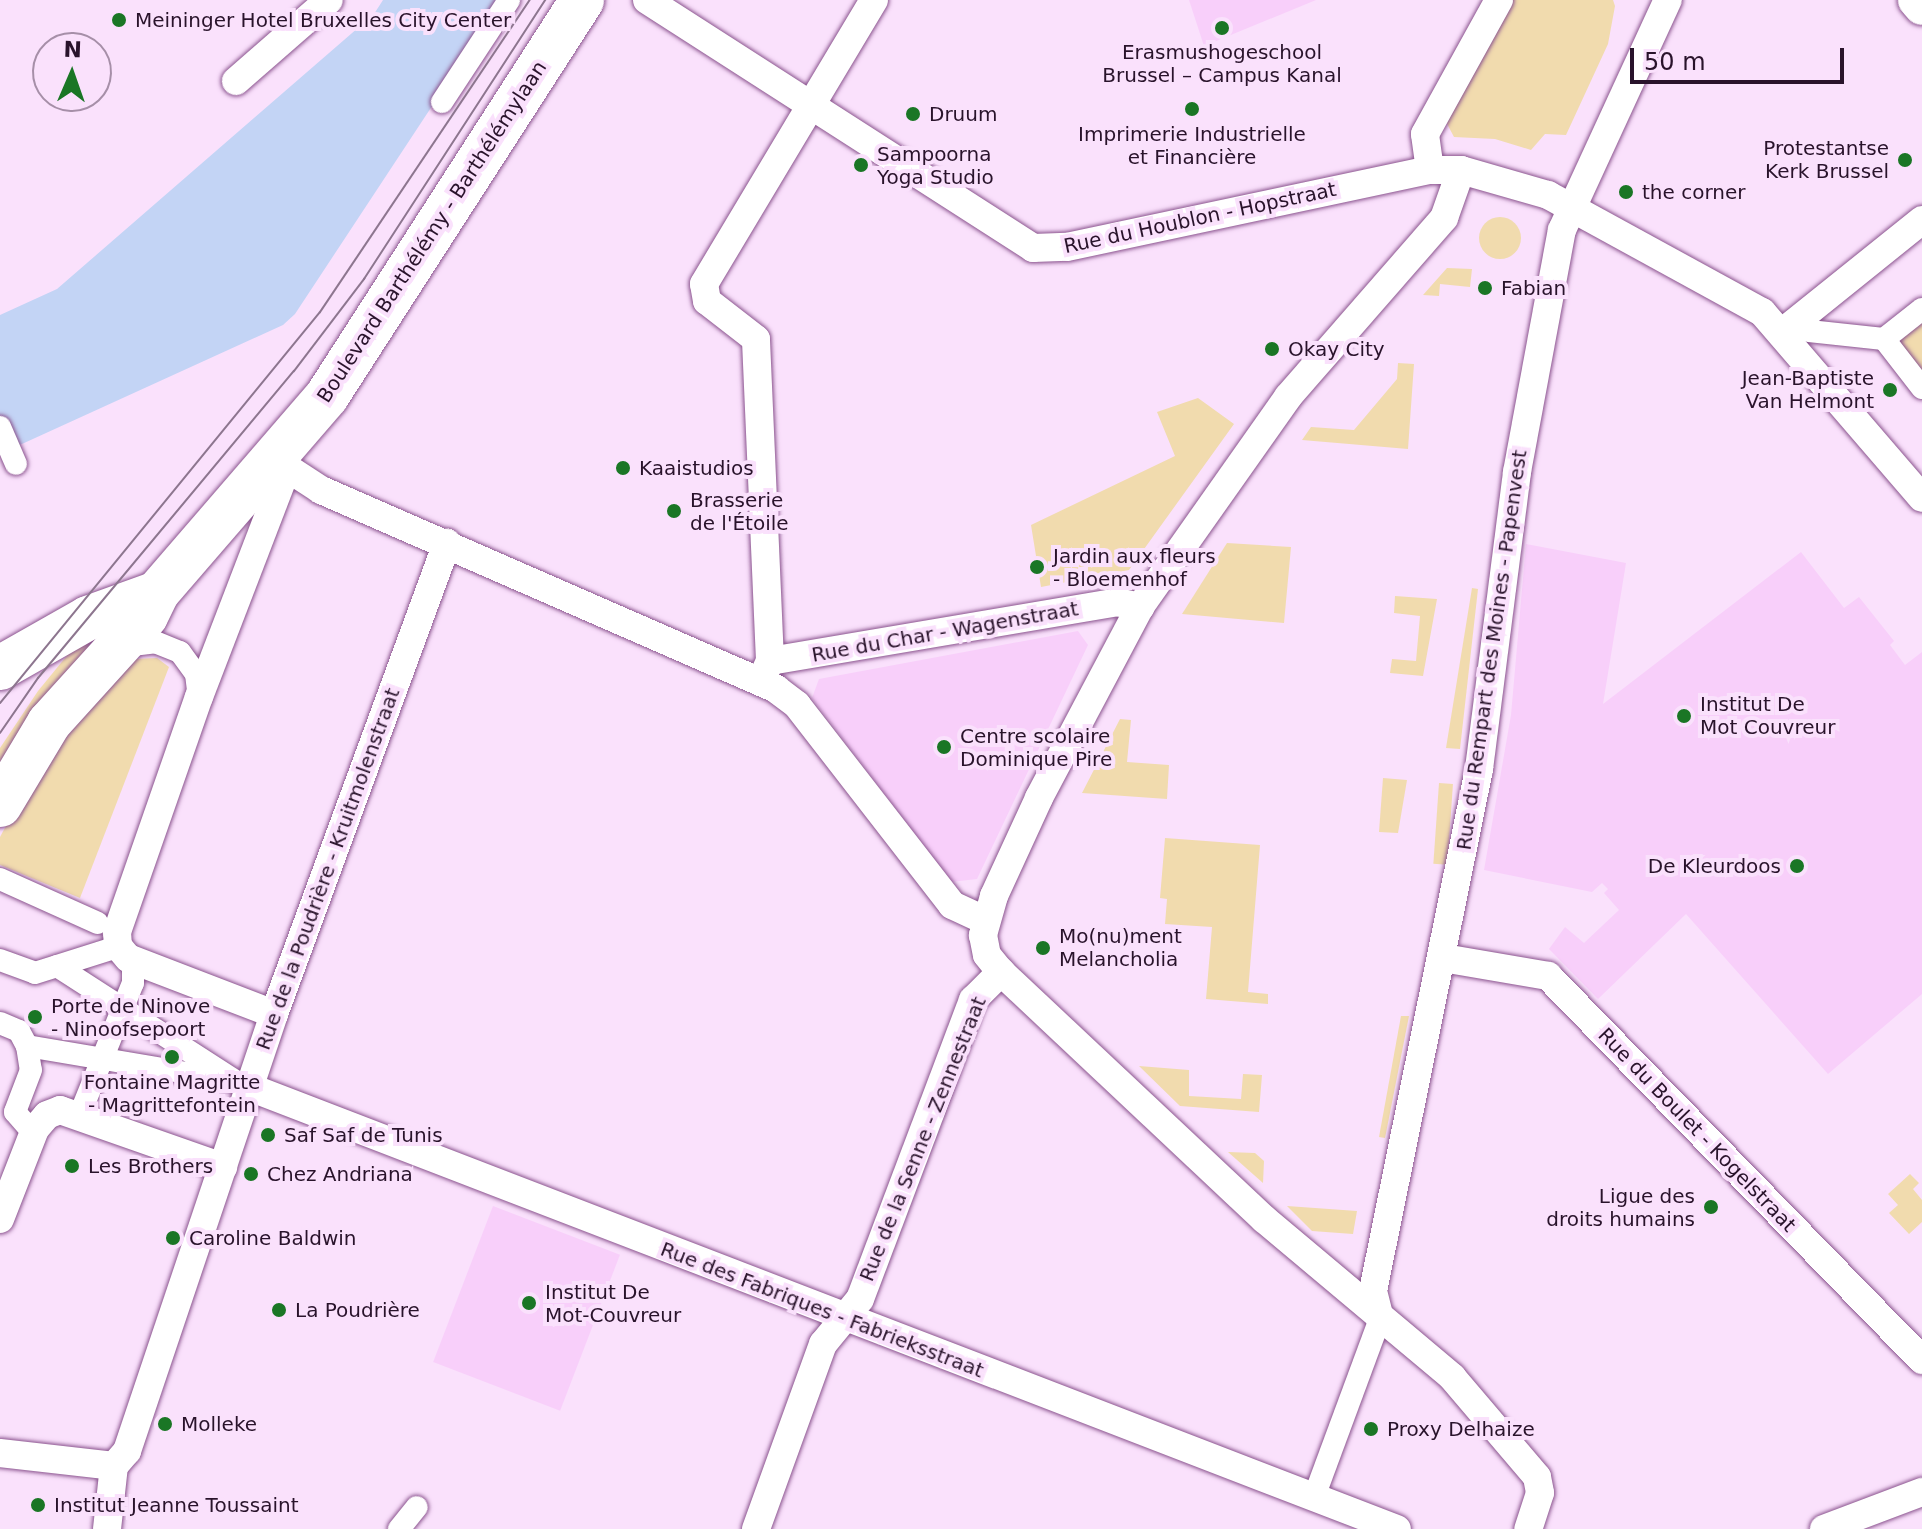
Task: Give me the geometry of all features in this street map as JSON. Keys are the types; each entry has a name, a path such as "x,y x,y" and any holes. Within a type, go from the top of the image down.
{"main road":[{"name":"Boulevard Barthélémy - Barthélémylaan","path":"280,463 327,396 582,0"},
{"path":"0,805 49,723 146,616 157,593 280,463"},
{"path":"0,668 88,618 157,593"}],"street":[{"path":"236,81 329,0"},
{"path":"442,102 509,0"},
{"name":"Rue du Houblon - Hopstraat","path":"647,0 1033,248 1067,247 1430,170 1461,170 1548,195 1796,331 1922,498"},
{"path":"766,671 756,339 707,301 704,284 805,122 808,103 874,0"},
{"path":"1430,170 1425,134 1499,0"},
{"name":"Rue du Rempart des Moines - Papenvest","path":"1314,1497 1380,1319 1373,1291 1479,769 1517,472 1562,230 1668,0"},
{"path":"1916,0 1922,7"},
{"path":"1461,170 1444,218 1288,397 1140,607 1039,798 984,920 983,945 1001,972 1264,1219 1452,1377 1537,1477 1540,1493 1528,1529"},
{"path":"1796,331 1922,220"},
{"path":"1796,331 1884,339 1922,309"},
{"path":"1884,339 1922,388"},
{"path":"0,427 13,456"},
{"path":"280,463 321,490 766,671 797,705 952,905 984,920"},
{"name":"Boulevard Barthélémy - Barthélémylaan","path":"108,930 199,697 280,463"},
{"name":"Rue de la Poudrière - Kruitmolenstraat","path":"107,1529 114,1466 127,1451 274,1014 447,543"},
{"name":"Rue du Char - Wagenstraat","path":"766,671 1117,602 1140,607"},
{"path":"119,647 155,642 175,649 191,663 199,697"},
{"path":"0,879 108,930 128,958 274,1014"},
{"path":"0,960 35,973 57,966 108,930"},
{"name":"Rue du Boulet - Kogelstraat","path":"1443,958 1548,976 1922,1360"},
{"path":"27,1046 237,1082 57,966"},
{"path":"82,1109 123,1009 133,970"},
{"name":"Rue de la Senne - Zennestraat","path":"756,1529 823,1344 860,1299 973,1000 1001,972"},
{"path":"0,1023 19,1031 27,1046 31,1070 15,1112 34,1123"},
{"name":"Rue des Fabriques - Fabrieksstraat","path":"249,1087 1397,1529"},
{"path":"0,1219 34,1123 60,1110 223,1167"},
{"path":"0,1453 114,1466"},
{"path":"1824,1529 1922,1492"},
{"path":"399,1529 417,1507"}],"shaded area":[{"name":"Erasmushogeschool Brussel – Campus Kanal","path":"1189,0 1316,0 1204,46"},
{"path":"1509,0 1613,0 1615,6 1608,44 1566,135 1545,134 1531,150 1495,139 1454,137 1444,118"},
{"path":"1500,217 1515,223 1521,238 1515,253 1500,259 1485,253 1479,238 1485,223"},
{"path":"1447,268 1472,269 1470,287 1440,284 1439,296 1423,295"},
{"path":"1922,314 1922,381 1890,340"},
{"path":"1398,363 1414,364 1408,449 1302,440 1311,427 1354,430 1397,379"},
{"path":"1198,398 1234,424 1129,570 1041,587 1031,525 1175,456 1157,412"},
{"path":"1227,543 1291,547 1284,623 1182,614"},
{"path":"1526,544 1626,563 1603,704 1801,552 1844,608 1859,597 1894,641 1890,645 1905,665 1922,652 1922,994 1828,1074 1686,914 1598,999 1549,949 1565,927 1584,943 1619,910 1604,893 1608,889 1602,883 1592,892 1484,870 1511,715"},
{"path":"1472,588 1478,589 1460,749 1446,748"},
{"path":"1395,596 1437,599 1423,676 1390,673 1392,659 1416,661 1420,616 1394,613"},
{"path":"129,612 0,774 0,748 38,691 83,636"},
{"name":"Centre scolaire Dominique Pire","path":"1078,631 1088,645 977,879 951,882 812,698 819,679"},
{"path":"157,658 169,667 80,898 0,865 0,837 41,761 134,659"},
{"path":"1120,719 1131,720 1127,762 1169,765 1167,799 1082,793"},
{"path":"1383,778 1407,780 1398,833 1379,832"},
{"path":"1439,783 1453,784 1447,865 1433,864"},
{"path":"1165,838 1260,845 1248,992 1268,994 1268,1004 1206,999 1212,927 1165,924 1167,899 1160,898"},
{"path":"1401,1016 1409,1016 1385,1138 1379,1137"},
{"path":"1139,1066 1189,1070 1189,1096 1241,1099 1243,1074 1262,1075 1259,1112 1180,1106"},
{"path":"1228,1152 1255,1153 1264,1161 1263,1183"},
{"path":"1910,1174 1919,1183 1913,1189 1922,1200 1922,1222 1909,1234 1889,1213 1898,1205 1888,1194"},
{"name":"Institut De Mot-Couvreur","path":"493,1206 620,1255 560,1411 433,1362"},
{"path":"1287,1206 1357,1211 1353,1234 1312,1231"}],"water":[{"path":"383,0 502,0 295,314 283,325 0,454 0,315 57,289 374,14"}],"tram line":[{"path":"0,703 320,312 530,0"},
{"path":"0,733 38,678 294,371 364,279 545,0"}],"place":[{"name":"Meininger Hotel Bruxelles City Center","path":"119,20"},
{"name":"Erasmushogeschool Brussel – Campus Kanal","path":"1222,28"},
{"name":"Imprimerie Industrielle et Financière","path":"1192,109"},
{"name":"Druum","path":"913,114"},
{"name":"Protestantse Kerk Brussel","path":"1905,160"},
{"name":"Sampoorna Yoga Studio","path":"861,165"},
{"name":"the corner","path":"1626,192"},
{"name":"Fabian","path":"1485,288"},
{"name":"Okay City","path":"1272,349"},
{"name":"Jean-Baptiste Van Helmont","path":"1890,390"},
{"name":"Kaaistudios","path":"623,468"},
{"name":"Brasserie de l'Étoile","path":"674,511"},
{"name":"Jardin aux fleurs - Bloemenhof","path":"1037,567"},
{"name":"Institut De Mot Couvreur","path":"1684,716"},
{"name":"Centre scolaire Dominique Pire","path":"944,747"},
{"name":"De Kleurdoos","path":"1797,866"},
{"name":"Mo(nu)ment Melancholia","path":"1043,948"},
{"name":"Porte de Ninove - Ninoofsepoort","path":"35,1017"},
{"name":"Fontaine Magritte - Magrittefontein","path":"172,1057"},
{"name":"Saf Saf de Tunis","path":"268,1135"},
{"name":"Les Brothers","path":"72,1166"},
{"name":"Chez Andriana","path":"251,1174"},
{"name":"Ligue des droits humains","path":"1711,1207"},
{"name":"Caroline Baldwin","path":"173,1238"},
{"name":"Institut De Mot-Couvreur","path":"529,1303"},
{"name":"La Poudrière","path":"279,1310"},
{"name":"Molleke","path":"165,1424"},
{"name":"Proxy Delhaize","path":"1371,1429"},
{"name":"Institut Jeanne Toussaint","path":"38,1505"}]}
